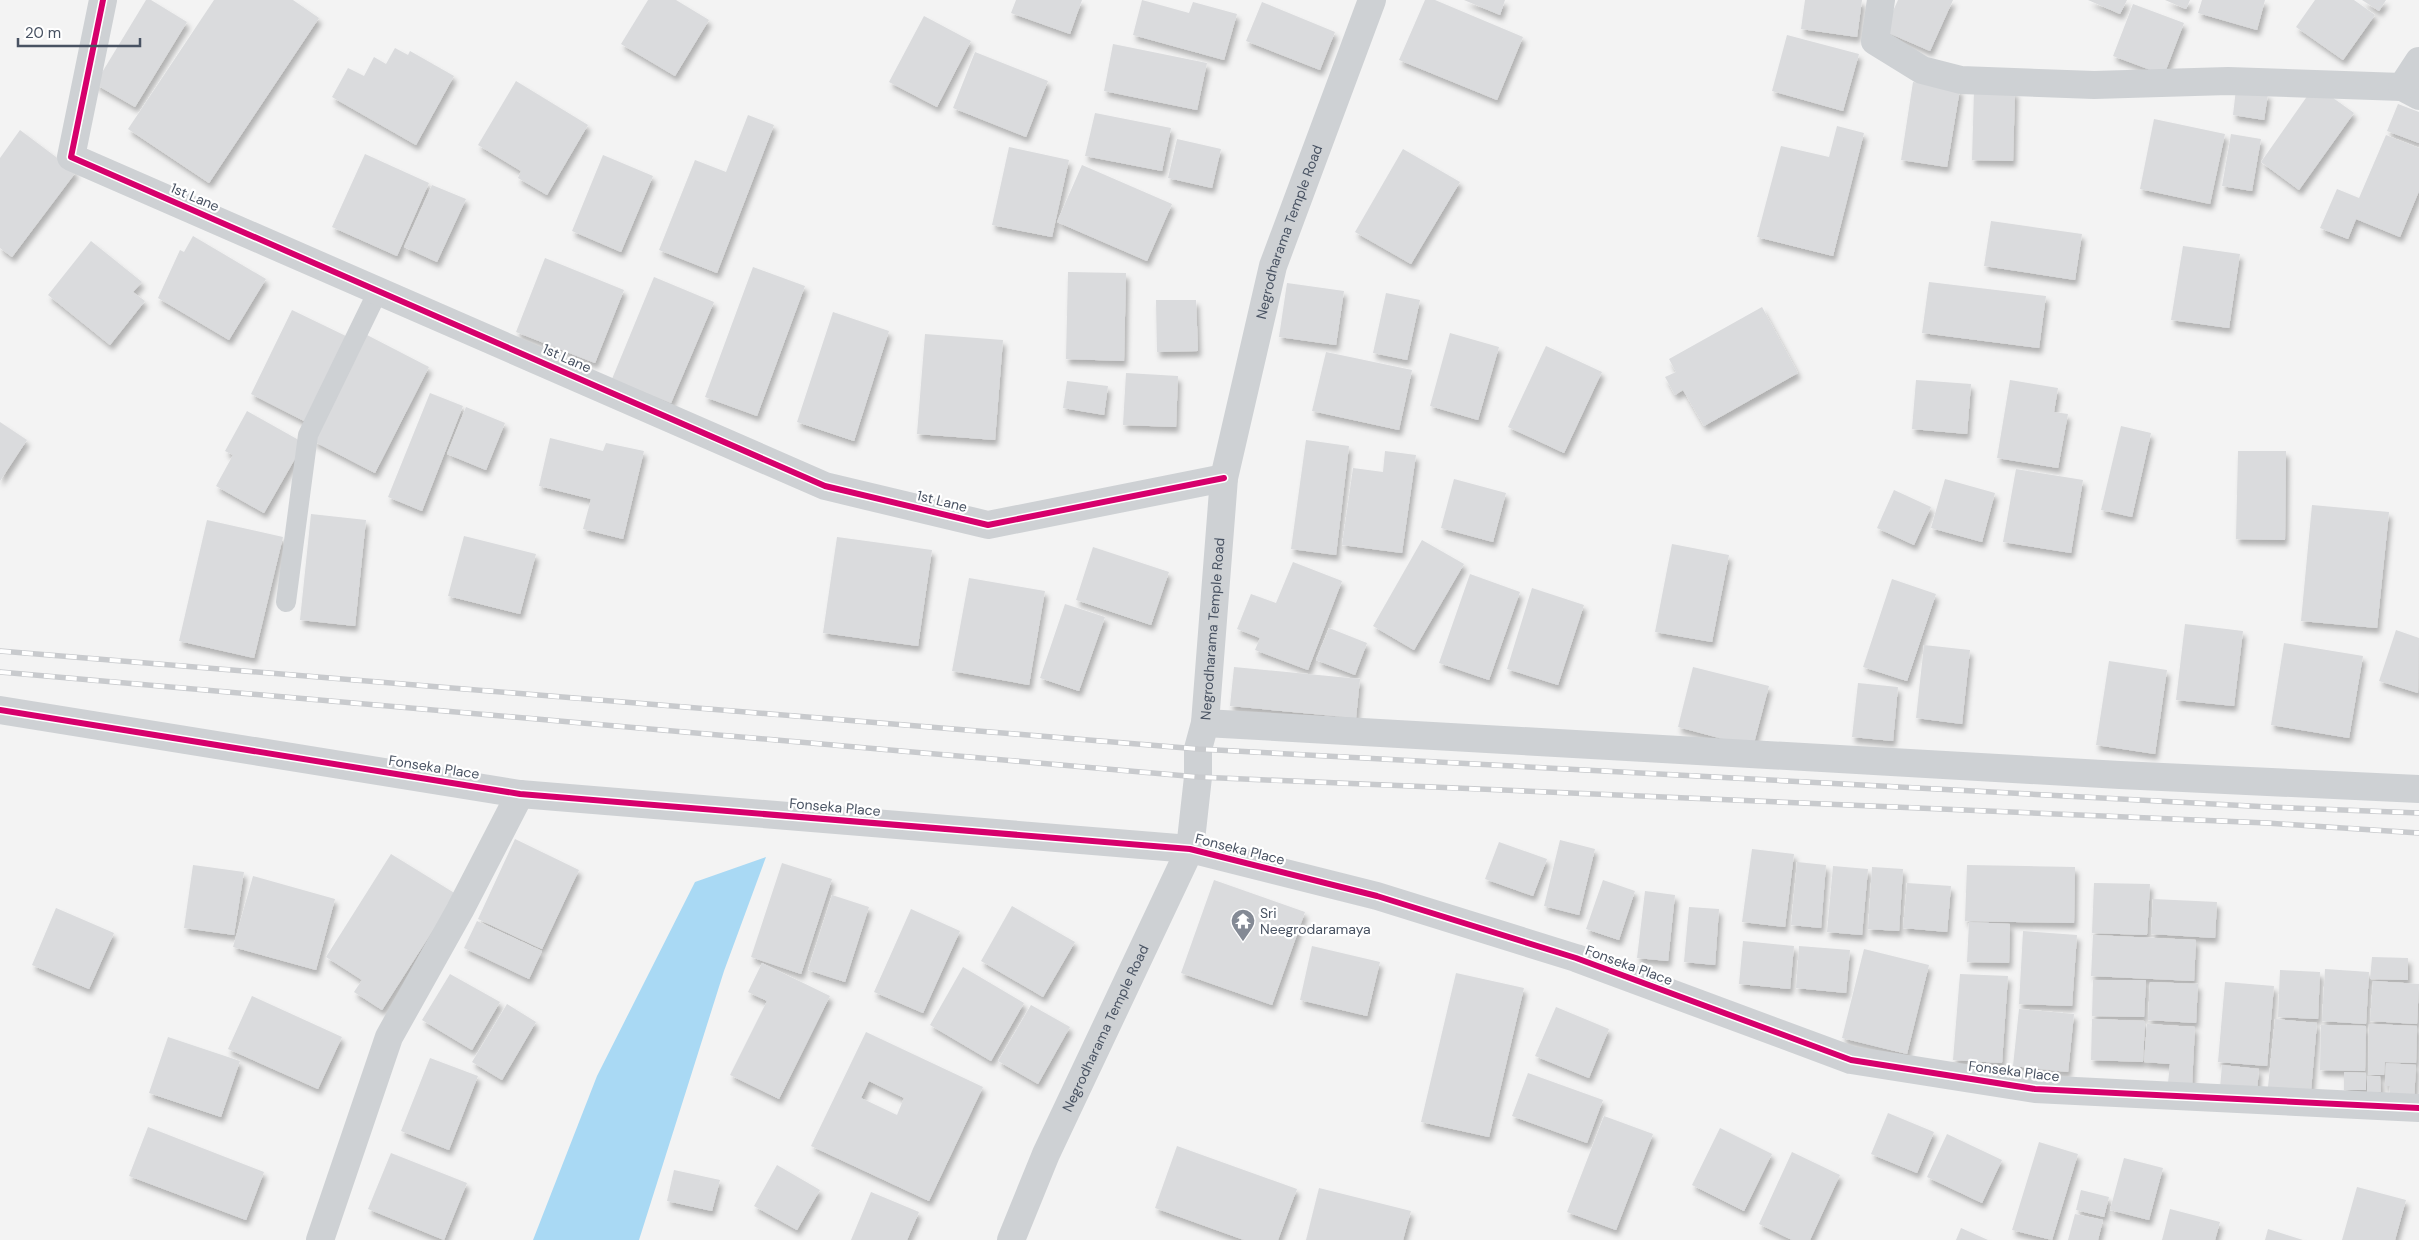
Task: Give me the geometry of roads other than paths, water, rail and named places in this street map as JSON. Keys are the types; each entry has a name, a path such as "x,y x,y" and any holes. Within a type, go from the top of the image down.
{"street":[{"name":"1st Lane","path":"104,0 70,157 379,289 825,486 988,526 1224,478"},
{"name":"Negrodharama Temple Road","path":"1011,1240 1046,1154 1190,849 1198,777 1198,749 1205,723 1224,478 1274,266 1372,0"},
{"path":"1881,0 1875,41 1922,70 1961,80 2094,85 2228,81 2410,91 2419,60"},
{"name":"Fonseka Place","path":"0,710 520,794 1190,849 1377,896 1576,958 1851,1060 2035,1089 2419,1108"},
{"path":"1205,723 2120,775 2419,789"},
{"path":"320,1240 389,1037 460,910 520,794"}],"lane":[{"path":"286,602 308,435 379,289"}],"water":[{"path":"766,857 724,971 639,1240 533,1240 597,1076 695,882"}],"railway":[{"path":"0,651 1198,749 2269,807 2419,813"},
{"path":"0,672 1198,777 2267,823 2419,833"}],"place":[{"name":"Sri Neegrodaramaya","path":"1243,942"}]}
